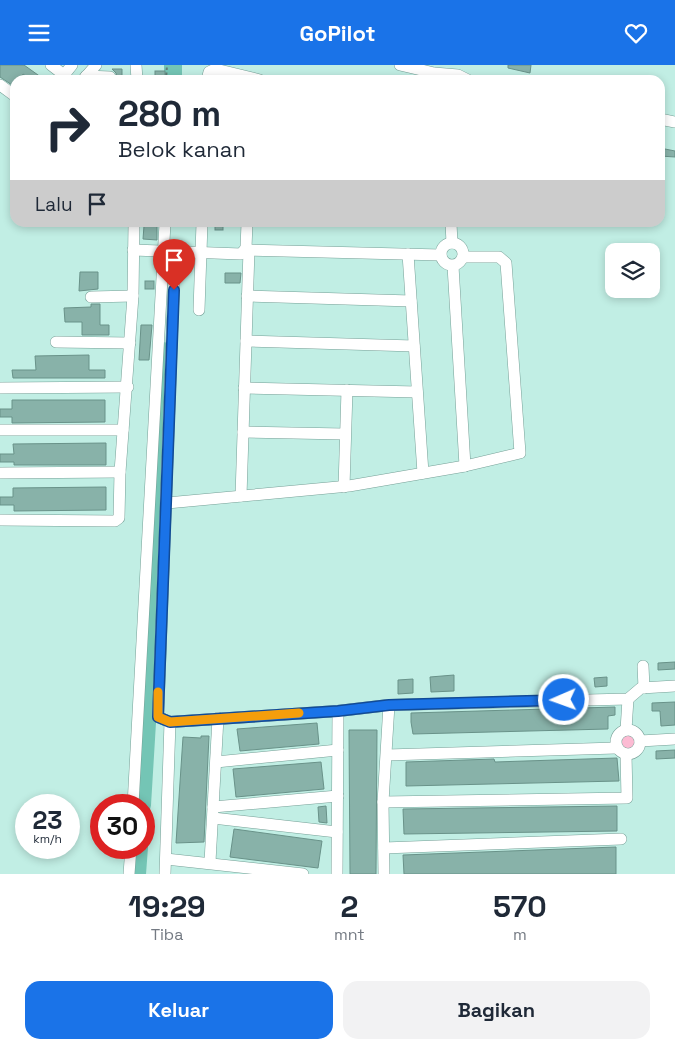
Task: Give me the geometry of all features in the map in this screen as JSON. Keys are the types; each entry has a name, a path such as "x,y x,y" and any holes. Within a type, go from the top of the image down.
{"street":[{"path":"51,65 60,75"},
{"path":"64,75 72,65"},
{"path":"87,75 96,65"},
{"path":"400,65 421,67 446,75"},
{"path":"208,75 209,72 215,69 239,75"},
{"path":"0,85 10,93"},
{"path":"0,520 115,521 120,518 120,472 128,387 133,297 134,227"},
{"path":"166,227 170,251 166,503 158,717 170,722 338,711 389,705 628,699"},
{"path":"199,310 202,227"},
{"path":"241,496 246,341 247,227"},
{"path":"451,227 452,243"},
{"path":"452,243 461,247 463,257 460,263 453,265 446,264 441,255 443,248 452,243"},
{"path":"133,250 241,254 247,250 441,255"},
{"path":"134,794 170,251"},
{"path":"408,254 423,473"},
{"path":"166,503 344,487 465,466 520,453 506,263 499,257 463,257"},
{"path":"453,265 465,466"},
{"path":"247,296 411,301"},
{"path":"91,297 133,297"},
{"path":"246,341 414,346"},
{"path":"56,343 130,343"},
{"path":"0,388 128,387"},
{"path":"244,388 417,392"},
{"path":"344,487 346,390"},
{"path":"0,430 123,430"},
{"path":"243,432 344,434"},
{"path":"0,473 120,472"},
{"path":"643,666 644,688"},
{"path":"383,803 627,798 621,751 617,737 626,730 628,699 638,689 675,686"},
{"path":"384,874 383,803 389,705"},
{"path":"337,874 338,711"},
{"path":"210,862 218,718"},
{"path":"165,874 170,722"},
{"path":"387,755 636,750 640,741 637,733 626,730"},
{"path":"640,741 675,739"},
{"path":"216,762 338,750"},
{"path":"213,813 338,796"},
{"path":"213,813 337,832"},
{"path":"384,848 621,839"},
{"path":"129,874 130,859"},
{"path":"166,859 210,862 296,874"}],"shaded area":[{"path":"167,256 143,794 134,794"},
{"path":"628,730 633,731 639,737 639,747 633,753 628,754 623,753 617,747 616,742 617,737 623,731"}],"building":[{"path":"0,65 24,65 38,75 10,75 10,84 0,77"},
{"path":"508,65 531,65 530,73 508,68"},
{"path":"112,69 122,69 122,75 116,75"},
{"path":"155,71 165,71 165,75 155,75"},
{"path":"665,149 675,151 675,157 665,156"},
{"path":"144,227 157,227 157,240 143,239"},
{"path":"215,227 223,227 223,230 215,230"},
{"path":"80,272 98,272 98,289 79,291"},
{"path":"225,273 241,273 240,283 225,283"},
{"path":"145,281 154,281 154,289 145,289"},
{"path":"91,304 100,304 100,325 109,325 109,335 82,335 82,322 65,322 64,308 91,307"},
{"path":"141,325 152,325 149,360 139,360"},
{"path":"89,355 89,370 105,370 105,378 13,378 12,370 36,370 35,356"},
{"path":"12,400 105,400 105,422 12,423 12,417 0,417 0,409 12,409"},
{"path":"106,443 106,465 14,465 14,462 0,462 0,454 14,454 13,444"},
{"path":"106,487 106,510 14,511 14,505 0,505 0,497 13,497 13,488"},
{"path":"675,662 675,669 658,670 658,663"},
{"path":"454,675 454,691 431,692 430,677"},
{"path":"607,677 607,686 595,687 594,678"},
{"path":"413,679 413,693 398,694 398,680"},
{"path":"675,702 675,725 661,726 660,711 652,711 652,703"},
{"path":"615,707 615,715 608,716 608,729 413,734 411,722 411,713"},
{"path":"317,723 319,744 240,751 237,729"},
{"path":"349,730 377,730 376,874 350,874"},
{"path":"201,736 209,736 204,842 176,843 183,737 201,738"},
{"path":"675,750 675,758 656,759 656,751"},
{"path":"617,758 619,781 406,786 406,762 494,759 495,762"},
{"path":"321,762 324,789 236,797 233,769"},
{"path":"326,806 327,823 319,822 318,807"},
{"path":"617,806 617,831 404,834 403,809"},
{"path":"234,829 322,841 318,868 230,857"},
{"path":"616,847 616,874 404,874 403,855"}],"waterway":[{"path":"173,65 173,75"},
{"path":"143,794 163,351"},
{"path":"137,874 138,859"}],"slow traffic":[{"path":"158,692 158,717 170,722 299,713"}],"route":[{"path":"174,290 158,717 170,722 338,711 389,705 564,700"}]}
